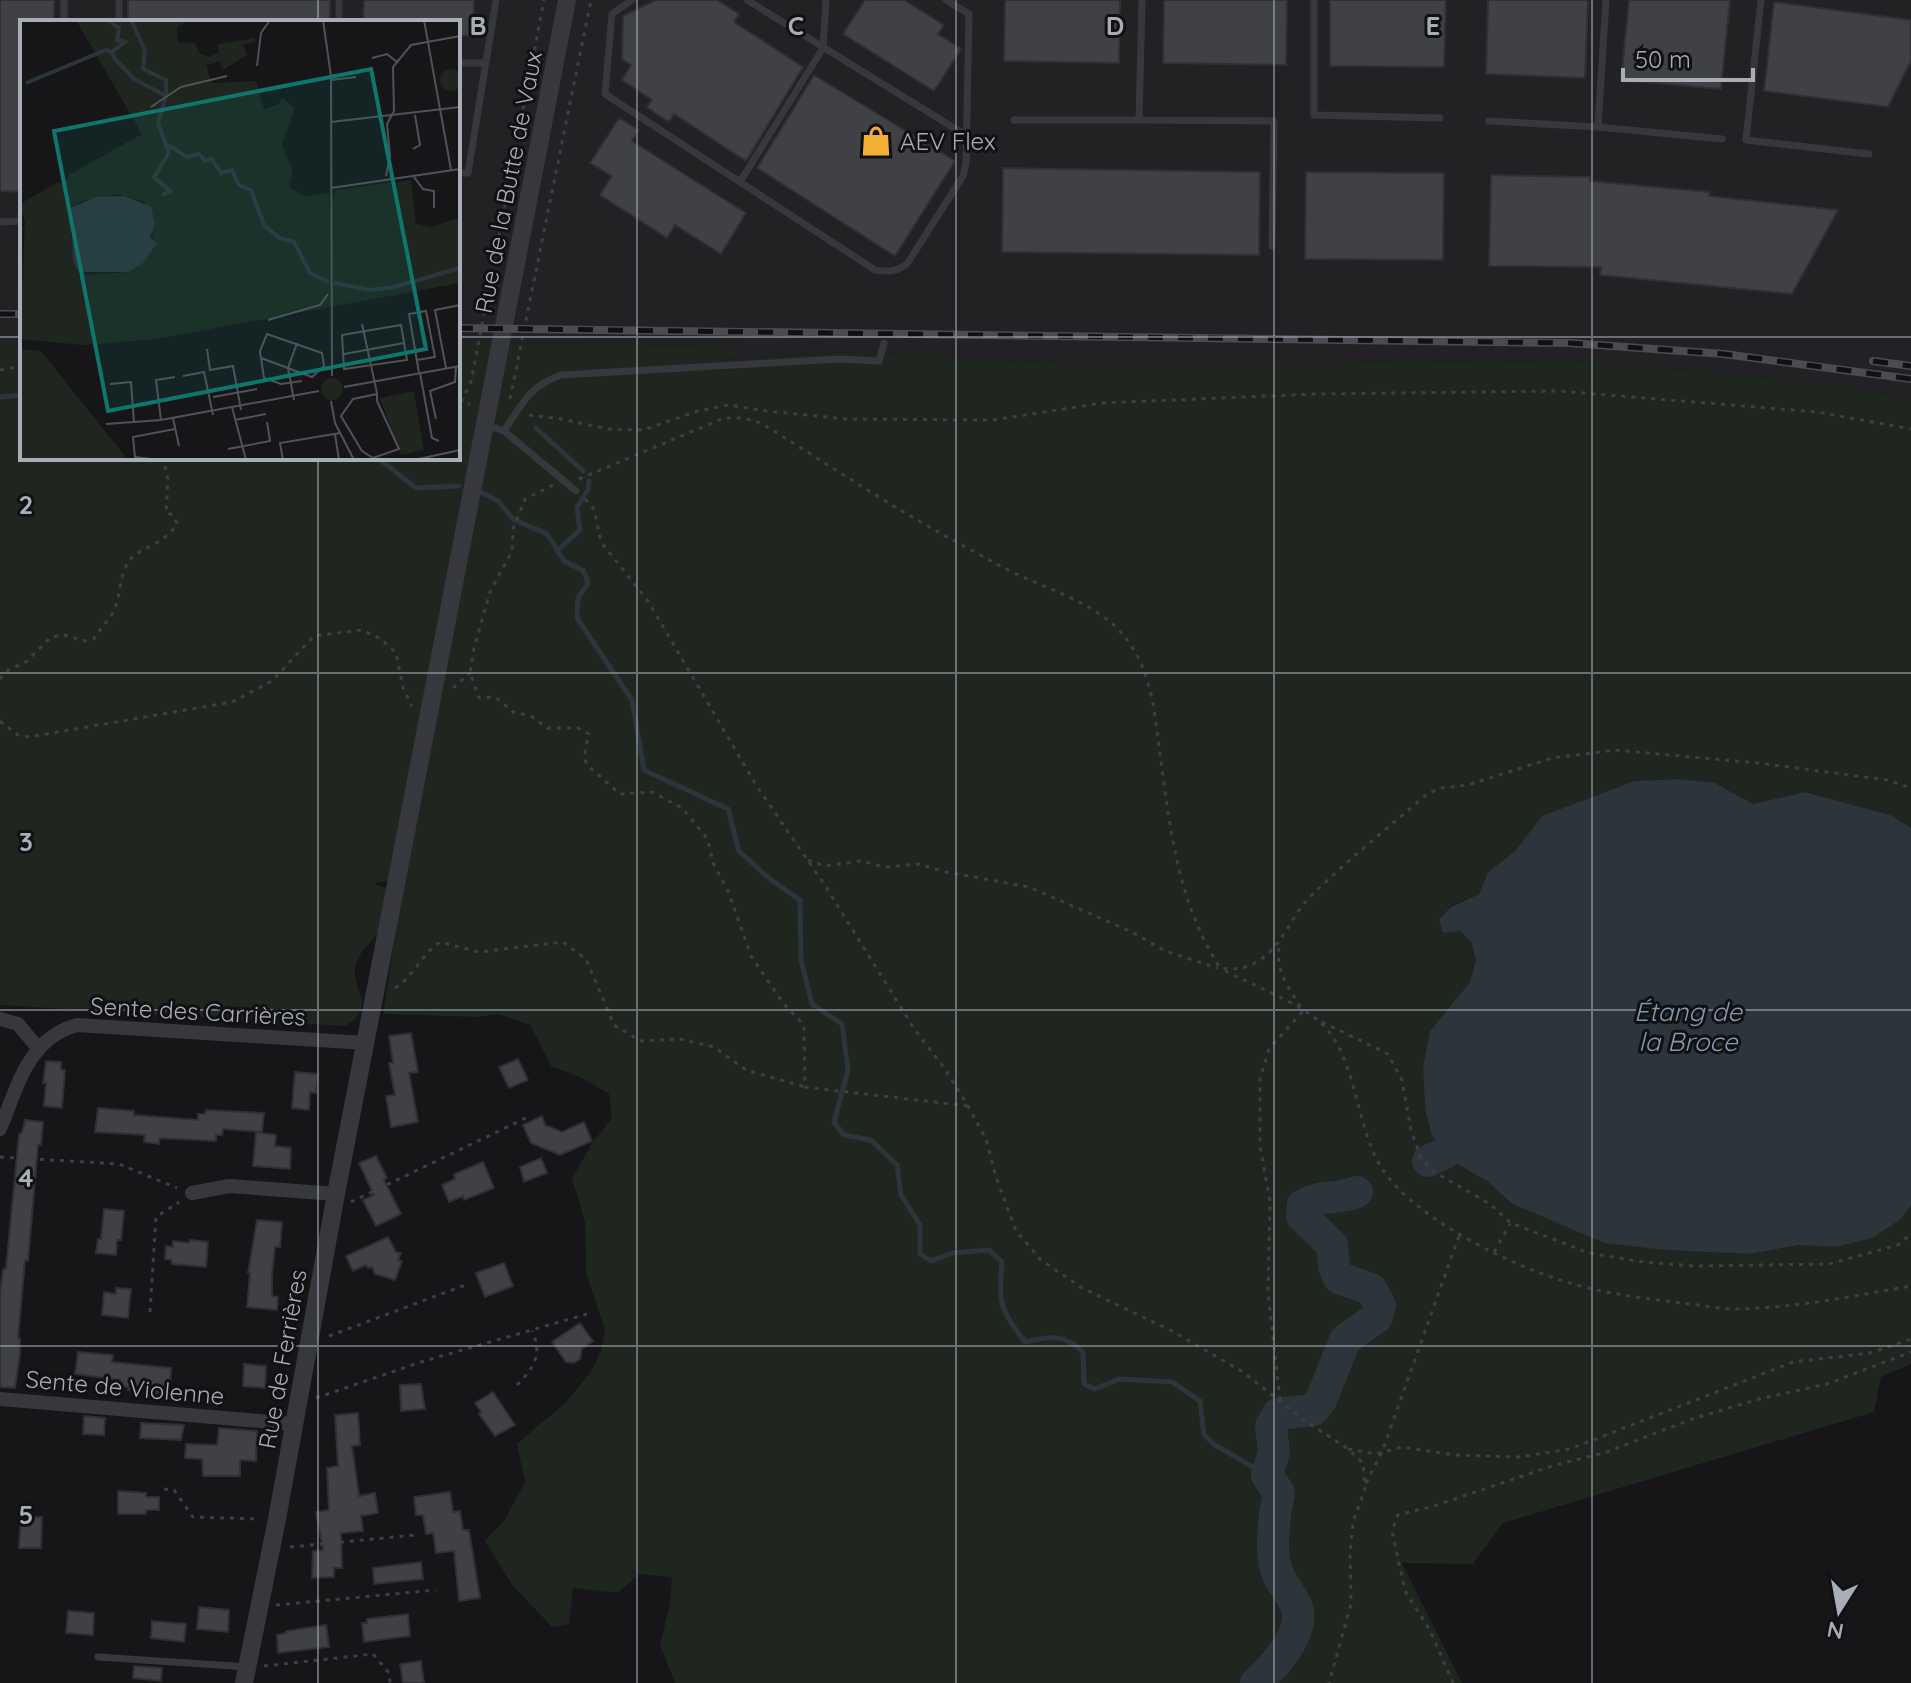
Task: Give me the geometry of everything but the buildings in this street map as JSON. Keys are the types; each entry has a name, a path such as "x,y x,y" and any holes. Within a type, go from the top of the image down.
{"street":[{"name":"Rue de la Butte de Vaux","path":"427,720 567,0"},
{"name":"Rue de Ferrières","path":"246,1675 427,720"},
{"path":"0,1019 18,1024 38,1048 29,1058 0,1129"},
{"name":"Sente des Carrières","path":"38,1048 60,1030 77,1025 366,1043"},
{"path":"192,1193 229,1186 334,1202"},
{"name":"Sente de Violenne","path":"0,1399 294,1424"}],"lane":[{"path":"460,173 468,173 496,0"},
{"path":"632,0 612,14 605,94 875,270 899,270 907,264 963,176 967,136 969,14 946,0"},
{"path":"747,0 967,136"},
{"path":"740,182 823,48 826,0"},
{"path":"1139,120 1142,0"},
{"path":"1314,0 1314,115 1440,118"},
{"path":"1598,127 1606,0"},
{"path":"1761,0 1746,140 1869,154"},
{"path":"460,63 486,63"},
{"path":"1014,120 1274,121 1272,246"},
{"path":"1489,121 1598,127 1722,139"},
{"path":"0,222 20,221"},
{"path":"504,431 530,391 544,381 561,375 839,359 879,361 884,343"},
{"path":"484,425 504,431 576,491"},
{"path":"98,1657 246,1675"}],"path":[{"path":"461,402 471,382 544,0"},
{"path":"591,0 506,411 608,429 643,430 698,411 728,405 846,419 993,420 1102,403 1315,394 1559,391 1817,412 1911,429"},
{"path":"0,370 20,366"},
{"path":"805,1087 804,1025 783,1003 751,956 728,891 714,865 707,838 682,808 652,792 620,794 586,764 585,749 589,734 578,728 547,728 531,716 513,712 495,697 479,698 470,673 490,592 512,551 513,529 525,499 563,480 579,479 606,470 724,418 743,418 761,423 876,497 941,534 1077,601 1106,619 1130,643 1151,691 1171,838 1181,884 1206,947 1220,968 1388,1054 1402,1080 1411,1130 1421,1158 1431,1170 1490,1204 1511,1223 1589,1253 1643,1262 1694,1266 1829,1264 1898,1245 1911,1234"},
{"path":"0,679 8,670 26,662 51,637 64,635 85,641 94,639 113,613 121,576 131,557 171,533 177,523 173,515 166,513 168,479 163,460"},
{"path":"588,501 594,509 601,542 648,601 756,785 808,860 907,1018 968,1106 986,1139 1016,1231 1041,1260 1082,1288 1172,1331 1243,1372 1301,1418 1348,1449 1363,1463 1365,1487"},
{"path":"0,721 18,735 29,737 232,702 272,681 314,636 362,630 381,639 396,653 403,688 413,707 427,720"},
{"path":"808,860 824,866 861,861 885,867 918,864 1029,887 1132,932 1165,951 1235,970 1262,958 1281,939 1309,898 1426,795 1440,788 1468,785 1552,758 1615,750 1758,763 1888,780 1911,788"},
{"path":"1281,939 1277,953 1282,975 1303,1011"},
{"path":"377,986 393,989 407,980 426,952 440,942 479,952 563,942 586,959 614,1025 641,1041 680,1039 714,1047 746,1070 805,1087 968,1106"},
{"path":"1280,1401 1268,1293 1270,1201 1260,1146 1260,1079 1269,1049 1303,1011"},
{"path":"1319,1021 1334,1037 1363,1130 1381,1166 1399,1191 1422,1210 1494,1252 1590,1289 1735,1309 1818,1301 1911,1286"},
{"path":"334,1202 528,1117"},
{"path":"0,1157 119,1164 192,1193"},
{"path":"150,1312 156,1217 192,1193"},
{"path":"1494,1252 1511,1223"},
{"path":"1329,1683 1351,1604 1353,1522 1382,1452 1460,1233"},
{"path":"310,1336 326,1337 468,1284"},
{"path":"298,1403 421,1362 587,1314"},
{"path":"517,1385 534,1367 538,1344 532,1331"},
{"path":"1348,1449 1382,1452 1402,1447 1454,1455 1518,1457 1570,1449 1793,1362 1870,1353 1911,1339"},
{"path":"1453,1683 1430,1630 1405,1591 1392,1531 1398,1515 1555,1465 1604,1453 1695,1418 1759,1399 1827,1384 1911,1352"},
{"path":"164,1489 174,1490 193,1517 277,1519"},
{"path":"270,1552 293,1546 415,1535"},
{"path":"260,1606 436,1590"},
{"path":"246,1675 373,1654 389,1673 390,1683"}],"shaded area":[{"path":"0,0 1911,0 1911,398 1854,388 1693,370 1557,360 1116,366 844,352 724,360 725,345 460,343 460,20 20,20 20,340 0,339"},
{"path":"0,339 20,340 20,460 460,460 460,343 726,345 725,360 844,352 1116,366 1557,360 1693,370 1854,388 1911,398 1911,828 1889,815 1806,792 1753,804 1715,783 1678,779 1634,781 1542,816 1515,851 1488,872 1479,894 1451,906 1460,931 1471,942 1476,960 1470,982 1430,1031 1423,1068 1425,1108 1461,1166 1488,1182 1511,1203 1666,1250 1749,1254 1799,1245 1835,1247 1901,1219 1911,1205 1911,1364 1881,1377 1874,1412 1503,1523 1473,1564 1402,1563 1462,1683 675,1683 660,1645 670,1603 672,1577 639,1574 618,1593 573,1588 569,1624 552,1627 513,1586 485,1541 504,1521 525,1482 517,1444 565,1403 591,1372 601,1350 605,1330 586,1273 585,1222 572,1178 593,1142 612,1118 609,1094 580,1077 551,1066 530,1025 499,1014 478,1017 383,1014 404,879 373,883 388,889 383,917 378,932 356,964 356,982 362,1004 355,1018 345,1026 0,1005"}],"water":[{"name":"Étang de la Broce","path":"1678,779 1715,783 1753,804 1805,792 1890,815 1911,828 1911,1205 1901,1219 1872,1238 1835,1247 1799,1245 1749,1254 1604,1243 1511,1203 1488,1182 1445,1153 1432,1136 1425,1108 1423,1067 1430,1031 1470,982 1476,960 1471,942 1460,931 1443,933 1439,919 1451,907 1479,894 1488,872 1515,851 1542,816 1634,781"}],"waterway":[{"path":"0,397 20,395"},
{"path":"536,428 583,471"},
{"path":"381,460 416,488 459,486"},
{"path":"558,550 580,530 577,507 588,490 589,481"},
{"path":"481,492 498,501 513,519 547,534 564,561 584,571 588,583 578,598 577,618 632,700 644,770 728,809 739,851 770,879 800,900 801,960 812,1004 842,1024 848,1070 834,1122 844,1135 871,1140 897,1165 901,1195 920,1225 920,1254 931,1261 952,1253 989,1250 1002,1262 1003,1305 1025,1342 1057,1338 1076,1346 1083,1352 1084,1384 1095,1389 1119,1379 1172,1382 1200,1401 1204,1435 1215,1445 1267,1475"},
{"path":"1428,1161 1445,1153"},
{"path":"1256,1683 1286,1649 1298,1618 1297,1608 1278,1574 1274,1560 1273,1531 1279,1493 1267,1475 1274,1452 1271,1426 1278,1414 1313,1410 1321,1400 1345,1340 1377,1317 1380,1305 1371,1289 1339,1278 1334,1267 1332,1245 1302,1216 1303,1205 1316,1199 1357,1192"}],"railway":[{"path":"0,314 20,314"},
{"path":"460,328 1570,343 1724,354 1911,379"},
{"path":"1873,361 1911,366"}],"place":[{"name":"AEV Flex","path":"876,141"}]}
